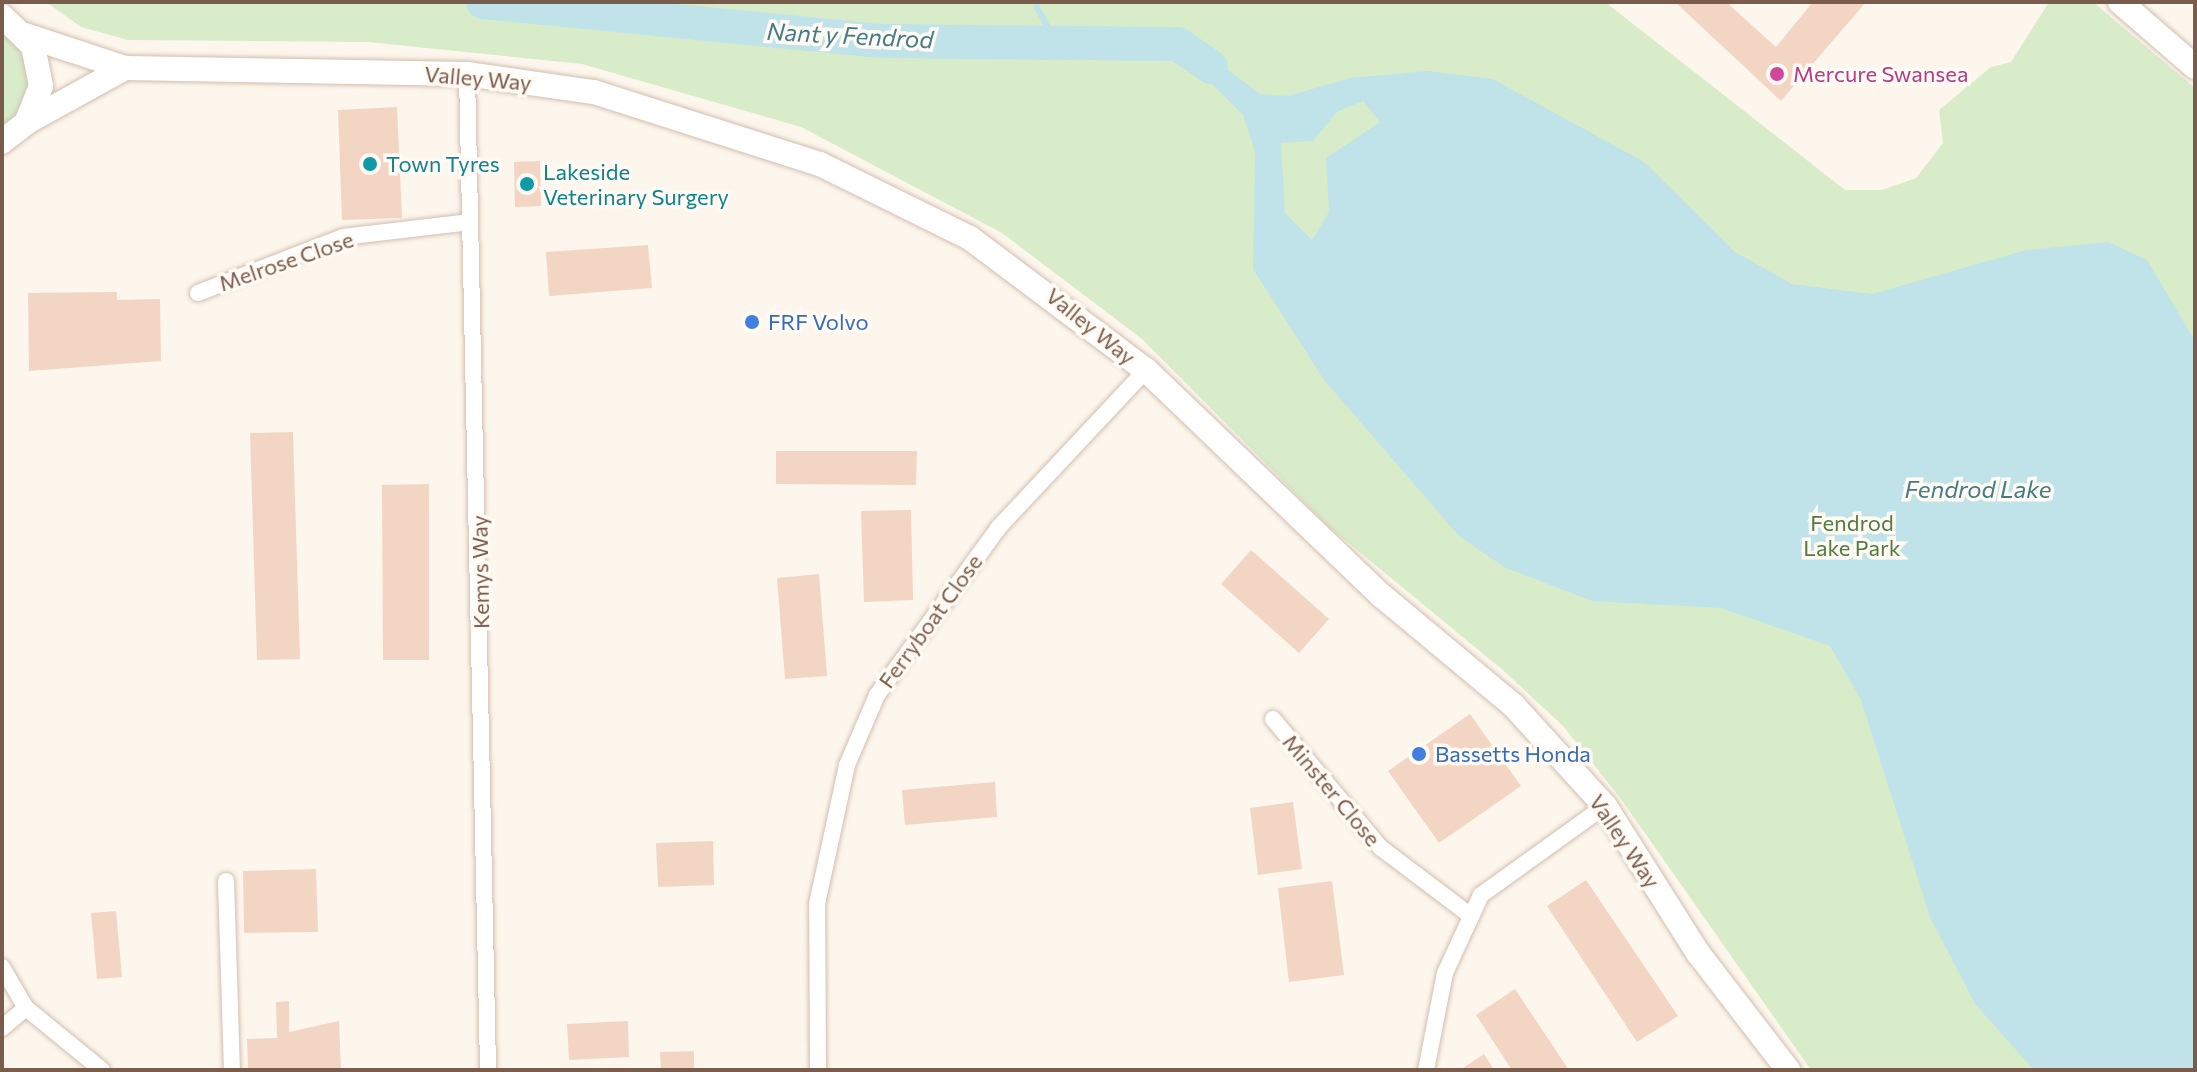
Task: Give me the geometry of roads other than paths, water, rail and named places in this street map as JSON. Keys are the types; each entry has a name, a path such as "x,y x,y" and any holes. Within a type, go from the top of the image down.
{"street":[{"path":"2120,2 2195,67"},
{"path":"10,18 41,86 10,140"},
{"name":"Valley Way","path":"10,18 125,68 467,74 646,105 820,164 970,238 1146,370 1382,596 1513,705 1605,806 1698,953 1788,1070"},
{"path":"10,140 125,68"},
{"name":"Kemys Way","path":"467,74 488,1070"},
{"name":"Melrose Close","path":"198,293 343,237 470,222"},
{"name":"Ferryboat Close","path":"818,1070 817,904 847,765 877,695 999,527 1146,370"},
{"name":"Minster Close","path":"1273,719 1381,848 1471,916"},
{"path":"1426,1070 1445,973 1481,895 1605,806"},
{"path":"226,881 232,1070"},
{"path":"2,967 26,1008 102,1070"},
{"path":"2,1028 26,1008"}],"water":[{"name":"Fendrod Lake","path":"1219,63 1260,94 1288,96 1350,78 1428,71 1493,79 1644,162 1735,252 1792,284 1872,294 2026,250 2108,242 2147,260 2195,341 2195,1070 2034,1070 1975,1004 1930,917 1861,700 1830,646 1721,608 1592,601 1504,567 1459,536 1324,380 1253,269 1255,152 1243,115 1207,79","holes":["1363,101 1380,122 1326,158 1329,212 1312,240 1285,213 1281,143 1313,141 1338,111"]}],"waterway":[{"name":"Nant y Fendrod","path":"483,2 884,41 1178,44 1211,67"},
{"path":"1037,7 1054,39"}],"place":[{"name":"Mercure Swansea","path":"1777,74"},
{"name":"Town Tyres","path":"370,164"},
{"name":"Lakeside Veterinary Surgery","path":"527,184"},
{"name":"FRF Volvo","path":"752,322"},
{"name":"Bassetts Honda","path":"1419,754"}],"park label":[{"name":"Fendrod Lake Park","path":"1852,534"}]}
